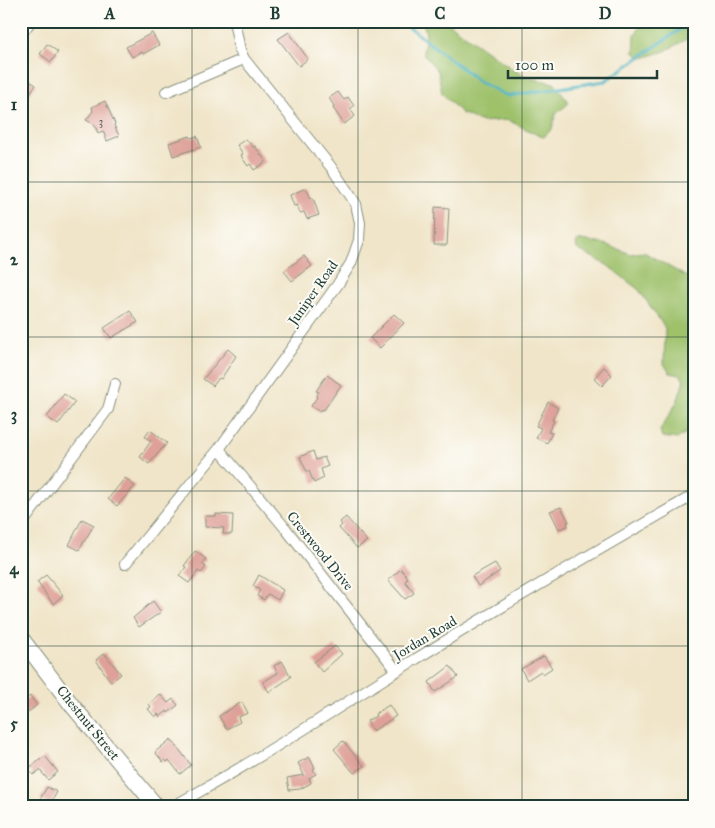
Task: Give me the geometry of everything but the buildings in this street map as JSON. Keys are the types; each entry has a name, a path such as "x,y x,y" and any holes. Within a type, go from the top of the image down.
{"main road":[{"name":"Chestnut Street","path":"21,638 71,704 157,807"}],"street":[{"path":"21,34 31,21"},
{"name":"Juniper Road","path":"125,564 219,449 338,284 351,263 359,240 360,223 356,204 331,167 244,58 240,50 234,21"},
{"path":"166,92 244,58"},
{"path":"21,526 108,409 116,384"},
{"name":"Crestwood Drive","path":"219,449 286,529 397,671"},
{"name":"Jordan Road","path":"172,807 211,786 325,717 505,605 694,495"}],"green space":[{"path":"423,21 445,21 528,78 554,83 569,103 556,114 552,129 544,137 508,120 482,122 461,113 442,93 438,71 423,53 426,34"},
{"path":"654,21 694,21 694,35 665,51 643,58 634,53 635,36 641,25"},
{"path":"580,240 604,244 631,254 644,252 685,276 694,278 694,427 677,439 662,437 660,430 677,402 684,381 681,375 670,373 664,364 665,328 639,290 607,265 577,249 576,243"}],"waterway":[{"path":"406,25 481,83 508,96 605,81 688,24"}]}
